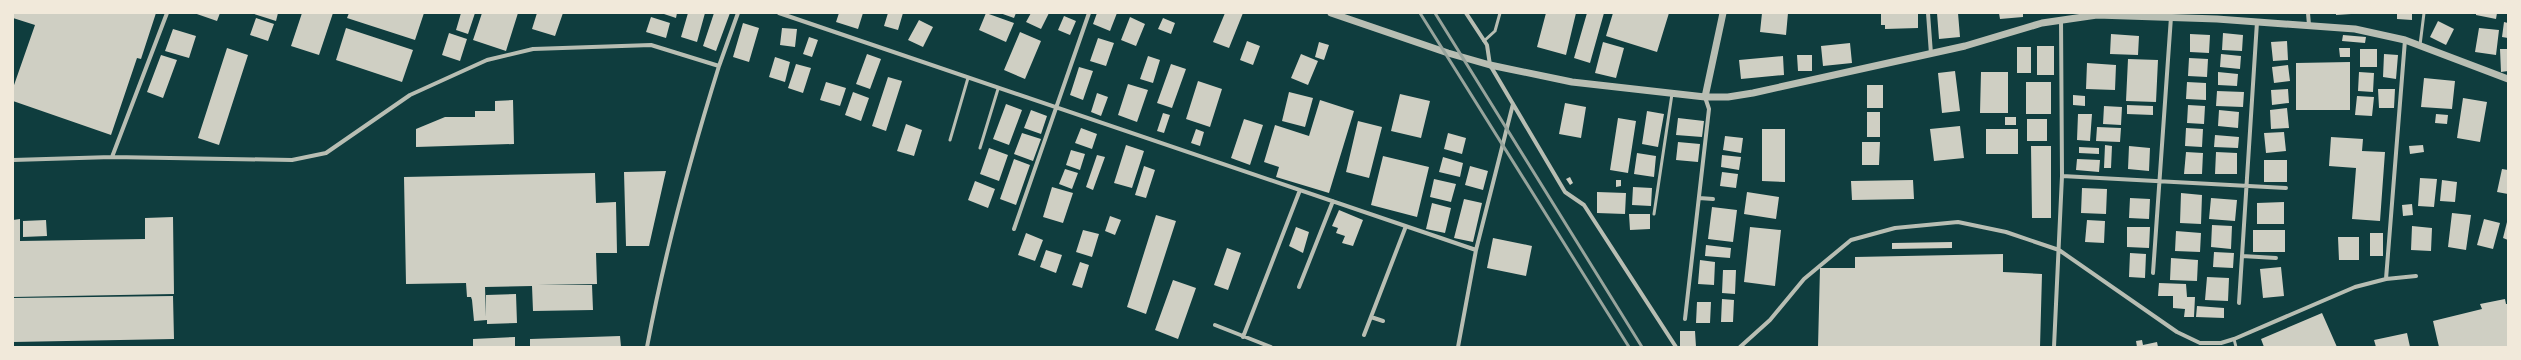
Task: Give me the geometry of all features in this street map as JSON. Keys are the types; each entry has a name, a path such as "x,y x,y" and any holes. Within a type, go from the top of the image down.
{"street":[{"path":"112,157 167,13"},
{"path":"647,347 658,290 690,159 719,66 738,13"},
{"path":"779,13 998,89 1476,250"},
{"path":"1014,229 1089,13"},
{"path":"1332,13 1448,53 1490,65 1572,82 1705,97 1728,97 1753,93 1931,54 2061,19 2097,15 2257,21 2355,29 2405,40 2508,79"},
{"path":"1466,13 1484,41 1490,65 1565,192 1584,205 1676,347"},
{"path":"1685,319 1709,109 1705,97 1723,13"},
{"path":"1928,13 1931,54"},
{"path":"2308,13 2309,26"},
{"path":"2153,273 2171,17"},
{"path":"2054,347 2062,176 2061,19"},
{"path":"2239,303 2245,185 2257,21"},
{"path":"2386,279 2405,40"},
{"path":"13,160 112,157 292,160 326,153 410,95 487,60 533,49 651,45 719,66"},
{"path":"1458,347 1476,250 1513,104"},
{"path":"2062,176 2286,188"},
{"path":"1243,337 1300,190"},
{"path":"1699,198 1713,199"},
{"path":"1299,287 1333,201"},
{"path":"1740,347 1770,320 1804,279 1851,240 1895,228 1958,222 2006,232 2059,250 2178,332 2200,343 2221,343 2234,339 2355,287 2386,279 2416,276"},
{"path":"1364,335 1406,226"},
{"path":"2242,256 2276,258"},
{"path":"1372,317 1383,321"},
{"path":"1215,325 1271,347"}],"lane":[{"path":"1484,41 1495,31 1500,13"},
{"path":"2420,46 2424,13"},
{"path":"950,140 968,78"},
{"path":"980,148 998,89"},
{"path":"1654,214 1672,94"},
{"path":"2234,339 2236,347"}],"building":[{"path":"13,13 156,13 141,59 137,58 111,135 13,101 13,88 35,25 13,18"},
{"path":"194,13 220,13 217,21"},
{"path":"251,13 278,13 276,21"},
{"path":"302,13 333,13 319,55 291,46"},
{"path":"349,13 424,13 415,40 347,18"},
{"path":"461,13 475,13 468,34 456,30"},
{"path":"482,13 518,13 506,51 473,40"},
{"path":"537,13 563,13 555,36 532,29"},
{"path":"661,13 677,13 676,18"},
{"path":"688,13 705,13 697,42 681,37"},
{"path":"714,13 730,13 716,51 703,46"},
{"path":"839,13 863,13 858,29 836,22"},
{"path":"888,13 903,13 898,30 884,26"},
{"path":"986,13 1014,23 1006,42 979,30"},
{"path":"1000,13 1016,13 1014,18"},
{"path":"1031,13 1049,13 1041,29 1026,22"},
{"path":"1097,13 1117,13 1110,31 1093,24"},
{"path":"1225,13 1243,13 1229,48 1213,42"},
{"path":"1546,13 1576,13 1566,55 1537,47"},
{"path":"1587,13 1604,13 1590,63 1574,58"},
{"path":"1613,13 1669,13 1657,52 1606,36"},
{"path":"1762,13 1788,13 1786,35 1760,32"},
{"path":"1881,13 1918,13 1918,28 1885,29 1885,25 1881,25"},
{"path":"1937,13 1958,13 1960,37 1939,39"},
{"path":"1999,13 2023,13 2023,17 2000,19"},
{"path":"2336,13 2351,13 2351,14 2336,15"},
{"path":"2397,13 2412,13 2412,20 2397,19"},
{"path":"2476,13 2497,13 2496,19 2476,15"},
{"path":"1064,16 1076,21 1070,35 1058,30"},
{"path":"651,17 670,23 666,38 646,32"},
{"path":"1130,17 1145,24 1136,46 1121,40"},
{"path":"256,18 274,24 268,41 250,35"},
{"path":"1163,18 1175,23 1171,34 1158,29"},
{"path":"919,20 933,27 923,47 908,40"},
{"path":"2438,21 2454,29 2446,45 2430,37"},
{"path":"2504,22 2508,23 2508,38 2502,37"},
{"path":"743,23 759,28 749,62 733,57"},
{"path":"346,28 413,50 402,82 336,60"},
{"path":"782,28 797,29 795,47 780,45"},
{"path":"2479,28 2499,30 2496,55 2475,52"},
{"path":"173,29 196,36 189,58 165,51"},
{"path":"1020,32 1041,41 1025,79 1004,70"},
{"path":"449,33 467,39 460,61 442,55"},
{"path":"2223,33 2243,35 2242,51 2222,50"},
{"path":"2111,34 2139,36 2138,55 2110,54"},
{"path":"2190,34 2210,35 2209,53 2190,52"},
{"path":"2343,35 2366,37 2365,43 2342,41"},
{"path":"809,37 818,40 812,57 803,54"},
{"path":"1098,38 1114,43 1106,66 1090,61"},
{"path":"1247,41 1260,46 1253,65 1240,60"},
{"path":"2287,41 2288,60 2273,61 2271,42"},
{"path":"1319,42 1329,45 1324,60 1315,57"},
{"path":"1603,42 1624,48 1616,78 1595,73"},
{"path":"1850,43 1852,63 1823,66 1821,46"},
{"path":"2037,46 2054,46 2054,75 2037,75"},
{"path":"2017,47 2031,47 2031,73 2017,73"},
{"path":"227,48 248,55 219,145 198,138"},
{"path":"2339,48 2350,48 2350,57 2340,57"},
{"path":"2360,49 2377,49 2377,67 2360,67"},
{"path":"2500,49 2508,49 2508,71 2501,72"},
{"path":"867,54 881,59 870,89 856,84"},
{"path":"1301,54 1318,61 1308,85 1291,78"},
{"path":"2221,54 2241,56 2240,69 2220,67"},
{"path":"2384,54 2398,55 2396,79 2383,77"},
{"path":"161,55 177,60 163,98 147,92"},
{"path":"1797,55 1812,55 1812,71 1798,71"},
{"path":"1148,56 1160,60 1153,83 1140,79"},
{"path":"1783,56 1784,75 1741,79 1739,60"},
{"path":"775,57 790,62 785,82 769,77"},
{"path":"2189,58 2208,59 2207,77 2188,76"},
{"path":"2128,59 2158,60 2156,102 2126,101"},
{"path":"2350,62 2350,110 2296,110 2296,63"},
{"path":"2087,63 2116,65 2115,90 2086,89"},
{"path":"796,64 811,68 803,93 788,88"},
{"path":"1171,64 1186,69 1172,108 1157,103"},
{"path":"2288,65 2290,81 2274,83 2272,67"},
{"path":"1079,67 1093,71 1083,100 1070,95"},
{"path":"1955,71 1960,111 1942,113 1938,73"},
{"path":"1981,72 2008,72 2008,113 1980,113"},
{"path":"2218,72 2238,74 2237,86 2218,85"},
{"path":"2359,72 2374,73 2373,92 2358,91"},
{"path":"888,77 902,81 886,131 872,126"},
{"path":"2424,78 2455,81 2452,109 2421,107"},
{"path":"1198,81 1222,89 1210,127 1186,119"},
{"path":"826,82 846,88 840,106 820,100"},
{"path":"2026,82 2051,82 2051,114 2026,114"},
{"path":"2187,82 2206,83 2206,100 2186,99"},
{"path":"1128,84 1148,90 1137,122 1118,115"},
{"path":"1867,85 1883,85 1883,108 1867,108"},
{"path":"2288,89 2289,103 2272,105 2271,90"},
{"path":"2378,89 2395,89 2394,108 2379,108"},
{"path":"2217,91 2244,92 2243,107 2216,106"},
{"path":"853,92 869,98 861,121 845,115"},
{"path":"1289,92 1313,98 1305,127 1282,121"},
{"path":"1097,93 1108,97 1101,116 1091,112"},
{"path":"1400,94 1430,101 1421,138 1391,131"},
{"path":"2073,95 2085,96 2085,106 2073,105"},
{"path":"2357,96 2374,97 2372,116 2355,115"},
{"path":"2463,98 2487,102 2480,142 2457,138"},
{"path":"513,100 514,144 416,147 416,129 445,117 475,117 475,111 495,111 495,101"},
{"path":"1320,100 1354,111 1329,193 1276,177 1279,167 1264,162 1275,125 1309,136"},
{"path":"1565,103 1586,107 1581,138 1559,134"},
{"path":"1006,104 1022,110 1009,145 993,139"},
{"path":"2127,105 2153,106 2153,115 2127,114"},
{"path":"2188,105 2205,106 2204,124 2187,123"},
{"path":"2104,106 2122,107 2121,125 2103,124"},
{"path":"2287,108 2289,128 2271,129 2270,110"},
{"path":"1031,110 1047,116 1041,134 1024,128"},
{"path":"2219,110 2239,112 2238,128 2218,126"},
{"path":"1647,111 1664,114 1658,147 1642,144"},
{"path":"1867,112 1880,112 1880,137 1867,137"},
{"path":"1163,113 1170,115 1164,133 1157,131"},
{"path":"2078,114 2092,114 2090,141 2077,140"},
{"path":"2436,114 2448,115 2447,124 2435,123"},
{"path":"2005,117 2016,117 2016,125 2005,125"},
{"path":"1618,118 1636,121 1628,173 1610,170"},
{"path":"1678,118 1704,121 1702,137 1676,135"},
{"path":"1244,119 1263,125 1250,165 1231,158"},
{"path":"2027,119 2047,119 2047,141 2027,141"},
{"path":"1358,121 1382,127 1369,178 1346,172"},
{"path":"906,124 922,130 914,156 897,151"},
{"path":"1960,126 1964,158 1934,161 1930,129"},
{"path":"2097,127 2121,128 2120,142 2096,141"},
{"path":"1081,128 1097,134 1092,149 1075,143"},
{"path":"2186,128 2203,129 2202,147 2185,146"},
{"path":"1196,129 1204,132 1200,146 1191,143"},
{"path":"1762,129 1785,129 1785,182 1762,181"},
{"path":"1986,129 2018,129 2018,154 1986,154"},
{"path":"2284,132 2286,151 2266,153 2264,133"},
{"path":"1022,133 1041,139 1033,161 1014,154"},
{"path":"1448,133 1466,138 1462,154 1444,149"},
{"path":"2215,135 2239,137 2238,148 2214,147"},
{"path":"1725,136 1743,138 1741,153 1723,150"},
{"path":"2331,137 2363,139 2362,151 2385,152 2380,221 2352,219 2356,168 2329,166"},
{"path":"1678,142 1700,144 1698,162 1676,160"},
{"path":"1862,142 1880,142 1879,165 1862,165"},
{"path":"1126,145 1144,151 1132,188 1114,183"},
{"path":"2105,145 2112,146 2111,168 2104,168"},
{"path":"2423,145 2424,152 2410,154 2409,146"},
{"path":"2031,146 2051,146 2051,218 2032,218"},
{"path":"2129,146 2150,148 2149,171 2128,169"},
{"path":"2079,147 2099,148 2099,154 2079,153"},
{"path":"989,148 1008,155 999,181 980,174"},
{"path":"1071,150 1085,154 1080,170 1066,165"},
{"path":"2186,152 2203,153 2202,174 2184,174"},
{"path":"2216,152 2237,153 2237,174 2215,174"},
{"path":"1637,153 1656,156 1654,177 1634,174"},
{"path":"1097,155 1105,157 1093,190 1086,187"},
{"path":"1722,155 1741,157 1739,170 1721,167"},
{"path":"1383,156 1429,167 1417,217 1371,205"},
{"path":"1443,157 1463,163 1460,177 1439,172"},
{"path":"1014,159 1030,165 1016,205 1000,199"},
{"path":"2077,159 2100,160 2099,172 2076,170"},
{"path":"2264,160 2287,160 2287,182 2264,182"},
{"path":"1144,166 1155,170 1146,198 1135,195"},
{"path":"1470,166 1488,171 1483,190 1465,185"},
{"path":"1065,169 1078,173 1072,189 1059,184"},
{"path":"2502,169 2508,170 2508,194 2497,192"},
{"path":"666,171 649,246 626,246 624,172"},
{"path":"1722,172 1738,174 1736,188 1720,186"},
{"path":"595,173 596,203 616,202 617,253 596,253 597,284 538,285 592,285 593,310 533,311 532,286 485,287 486,317 486,295 516,294 517,323 487,324 487,320 474,321 472,300 471,297 467,297 466,283 406,284 404,177"},
{"path":"1570,177 1573,183 1570,185 1566,179"},
{"path":"2420,178 2437,179 2434,207 2418,206"},
{"path":"1434,179 1456,184 1451,202 1430,197"},
{"path":"1616,180 1621,180 1621,186 1616,187"},
{"path":"1913,180 1914,199 1852,200 1851,181"},
{"path":"2442,180 2457,182 2455,202 2440,201"},
{"path":"975,181 995,189 988,208 968,200"},
{"path":"1052,187 1073,193 1063,223 1043,217"},
{"path":"1633,187 1652,188 1651,206 1632,205"},
{"path":"2082,188 2107,189 2106,214 2081,213"},
{"path":"1597,192 1626,193 1625,214 1597,213"},
{"path":"1747,192 1779,197 1776,219 1744,214"},
{"path":"2181,193 2202,195 2201,224 2180,223"},
{"path":"2130,198 2150,199 2149,219 2129,218"},
{"path":"2211,198 2237,200 2235,221 2209,219"},
{"path":"1464,199 1482,203 1473,242 1454,238"},
{"path":"2284,202 2284,224 2257,224 2257,203"},
{"path":"1432,203 1451,208 1445,233 1426,229"},
{"path":"2412,204 2413,215 2403,216 2402,205"},
{"path":"1712,207 1737,210 1733,242 1708,239"},
{"path":"1339,210 1363,220 1353,246 1342,243 1345,236 1336,233 1338,228 1332,226"},
{"path":"2452,213 2471,215 2466,250 2448,247"},
{"path":"1629,214 1650,214 1650,229 1630,230"},
{"path":"1156,215 1176,221 1146,314 1127,307"},
{"path":"1110,216 1121,220 1115,235 1105,231"},
{"path":"173,217 174,294 13,297 13,220 20,219 20,241 145,239 145,218"},
{"path":"2484,219 2500,223 2493,249 2477,245"},
{"path":"46,220 47,236 23,237 23,221"},
{"path":"2087,220 2105,221 2104,243 2085,242"},
{"path":"2508,222 2508,240 2503,238"},
{"path":"2212,225 2232,226 2231,249 2211,247"},
{"path":"2412,226 2432,228 2431,251 2411,250"},
{"path":"1296,227 1309,232 1303,253 1289,246"},
{"path":"1750,227 1781,230 1775,286 1744,282"},
{"path":"2127,227 2150,227 2149,248 2127,247"},
{"path":"1083,230 1099,234 1092,257 1076,252"},
{"path":"2253,230 2285,230 2285,252 2253,252"},
{"path":"2176,231 2201,233 2200,252 2175,251"},
{"path":"1026,233 1043,240 1035,261 1018,255"},
{"path":"2370,233 2383,233 2383,256 2370,256"},
{"path":"2338,237 2359,237 2359,260 2339,260"},
{"path":"1493,238 1532,246 1526,276 1487,268"},
{"path":"1952,242 1952,248 1892,249 1892,243"},
{"path":"1706,245 1731,248 1730,258 1705,256"},
{"path":"1227,248 1241,253 1228,290 1214,285"},
{"path":"1046,250 1062,255 1056,273 1040,267"},
{"path":"2214,252 2234,253 2233,268 2213,267"},
{"path":"2130,253 2146,254 2145,278 2129,277"},
{"path":"2003,254 2003,272 2042,274 2040,347 1818,347 1820,268 1855,268 1855,257"},
{"path":"2171,258 2198,260 2197,281 2170,280"},
{"path":"1700,260 1715,262 1714,285 1698,284"},
{"path":"1080,262 1089,265 1082,288 1072,285"},
{"path":"2281,267 2284,296 2263,298 2260,269"},
{"path":"1723,270 1736,270 1735,294 1722,293"},
{"path":"2207,277 2229,278 2228,301 2205,300"},
{"path":"1173,280 1196,288 1178,339 1155,330"},
{"path":"2159,283 2186,284 2187,297 2195,297 2194,317 2184,317 2185,309 2173,308 2173,296 2158,296"},
{"path":"173,296 174,339 13,342 13,298"},
{"path":"1722,299 1734,300 1733,322 1721,322"},
{"path":"2505,299 2506,304 2508,304 2508,347 2439,347 2433,321 2482,309 2480,304"},
{"path":"1697,302 1711,302 1710,323 1696,323"},
{"path":"2197,306 2224,308 2224,318 2196,317"},
{"path":"2322,313 2337,347 2264,347 2261,339"},
{"path":"1680,331 1695,331 1696,347 1680,347"},
{"path":"2407,333 2410,347 2376,347 2374,340"},
{"path":"620,336 621,347 530,347 530,339"},
{"path":"515,337 515,347 473,347 473,339"},
{"path":"2142,340 2143,345 2157,342 2158,347 2137,347 2136,341"}],"railway":[{"path":"1420,13 1629,347"},
{"path":"1435,13 1642,347"}]}
